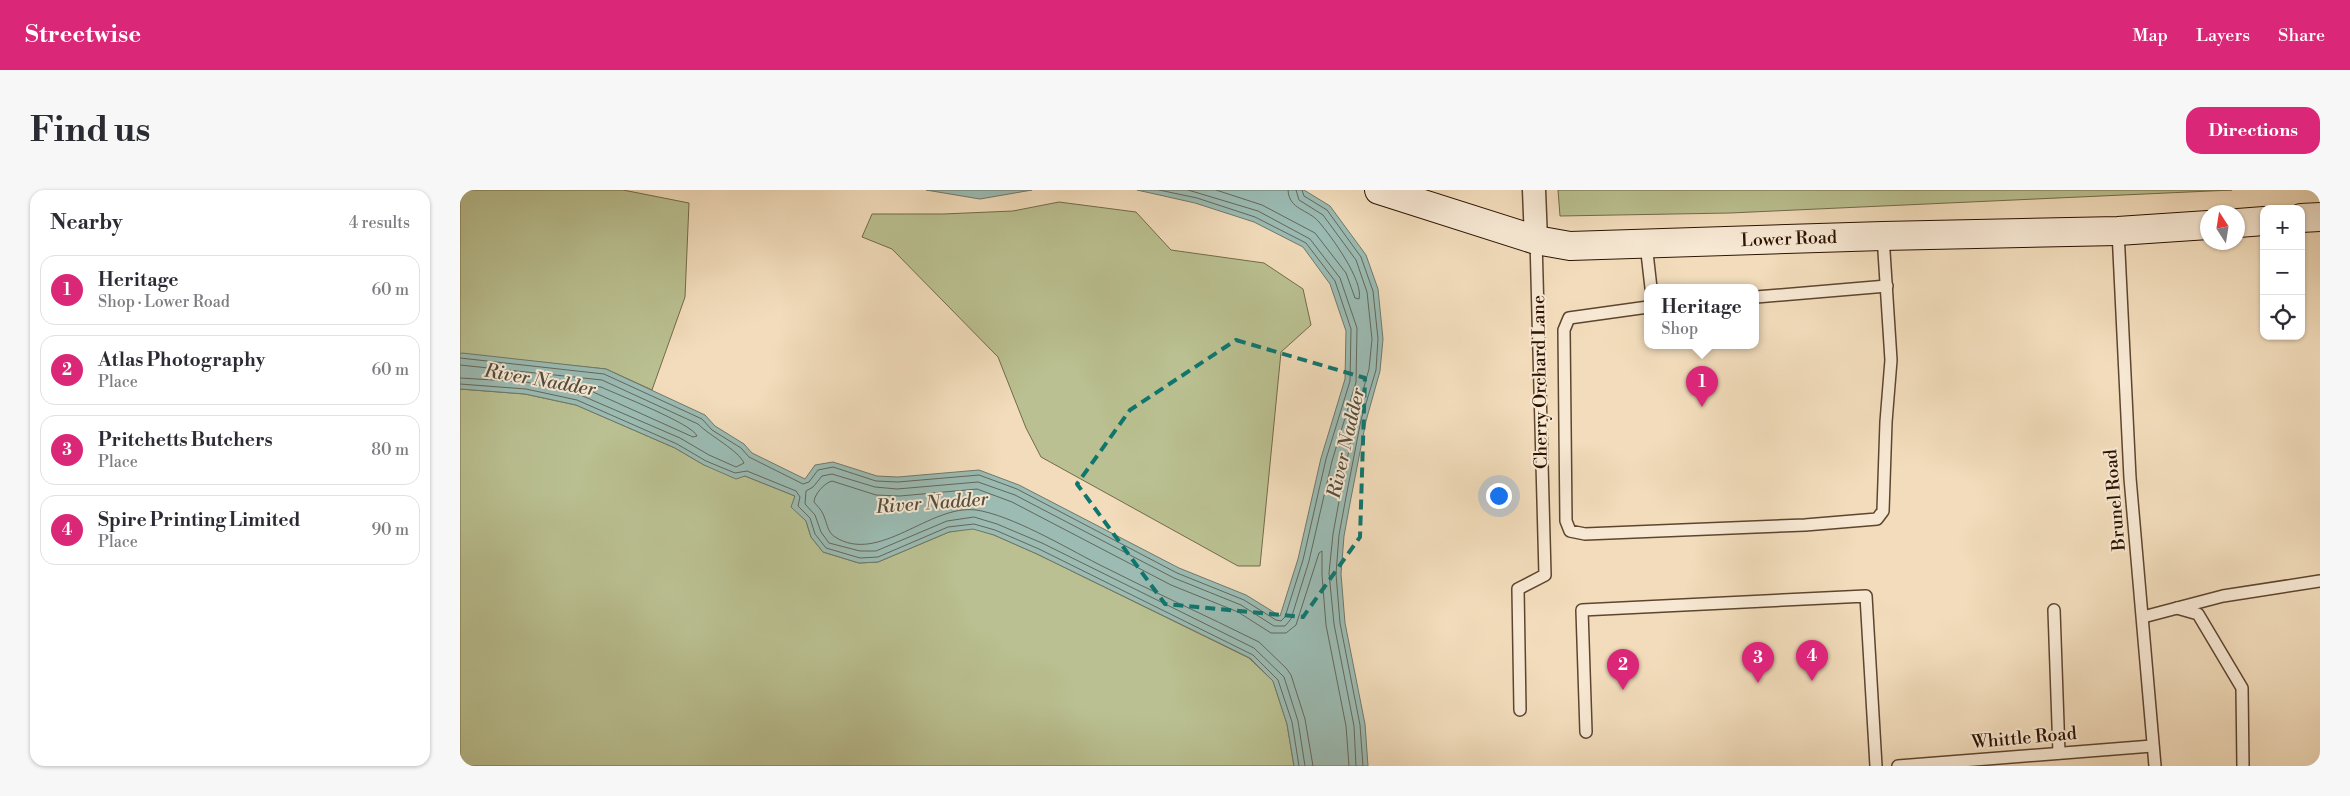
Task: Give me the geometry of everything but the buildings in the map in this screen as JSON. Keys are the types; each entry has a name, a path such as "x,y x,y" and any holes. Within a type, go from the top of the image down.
{"street":[{"name":"Lower Road","path":"1379,190 1536,240 1570,246 2118,231 2200,226"},
{"name":"Cherry Orchard Lane","path":"1534,190 1536,240"},
{"path":"2305,218 2320,217"},
{"path":"2245,222 2260,221"}],"lane":[{"name":"Brunel Road","path":"2118,231 2130,478 2155,766"},
{"path":"1644,308 1568,318 1564,330 1566,521 1570,531 1576,533 1805,525 1877,519 1883,511 1886,422 1891,360 1884,236"},
{"name":"Cherry Orchard Lane","path":"1520,710 1518,589 1544,575 1536,240"},
{"path":"1646,244 1651,284"},
{"path":"1759,297 1887,286"},
{"path":"2143,618 2223,596 2320,580"},
{"path":"1586,732 1582,610 1866,596 1876,766"},
{"path":"2177,608 2198,614 2242,688 2243,766"},
{"path":"2054,610 2059,753"},
{"name":"Whittle Road","path":"1898,766 2152,746"}],"highlighted area":[{"path":"1236,340 1365,378 1360,537 1303,617 1165,604 1077,484 1130,410"}],"green space":[{"path":"460,190 623,190 689,203 685,297 652,390 606,369 460,354"},
{"path":"1558,190 2232,190 1730,213 1560,216"},
{"path":"1059,202 1136,212 1171,250 1264,263 1303,289 1311,325 1281,352 1260,566 1238,566 1041,457 1026,428 998,357 892,249 862,237 872,214 943,214 1013,211"},
{"path":"460,389 525,394 576,405 675,448 704,465 745,476 795,496 792,507 806,521 811,537 823,552 859,563 878,562 949,532 973,528 1037,554 1249,658 1273,681 1287,724 1294,766 460,766"}],"water":[{"path":"926,190 1032,190 980,199"},
{"name":"River Nadder","path":"1137,190 1304,190 1330,206 1366,255 1378,289 1383,339 1380,371 1366,421 1344,536 1341,574 1345,623 1365,724 1368,766 1294,766 1287,724 1273,681 1250,658 994,535 973,529 949,532 878,562 859,563 823,552 811,537 806,521 791,507 795,496 745,476 736,479 704,465 675,448 576,405 525,394 460,389 460,354 462,353 606,369 705,415 715,426 744,444 752,453 805,479 815,465 833,462 877,476 898,477 979,470 1019,485 1179,568 1246,595 1280,616 1298,559 1321,458 1345,379 1346,331 1330,284 1303,247 1254,222 1195,203"}],"place":[{"name":"Heritage","path":"1702,407"},
{"name":"Spire Printing Limited","path":"1812,681"},
{"name":"Pritchetts Butchers","path":"1758,683"},
{"name":"Atlas Photography","path":"1623,690"}]}
